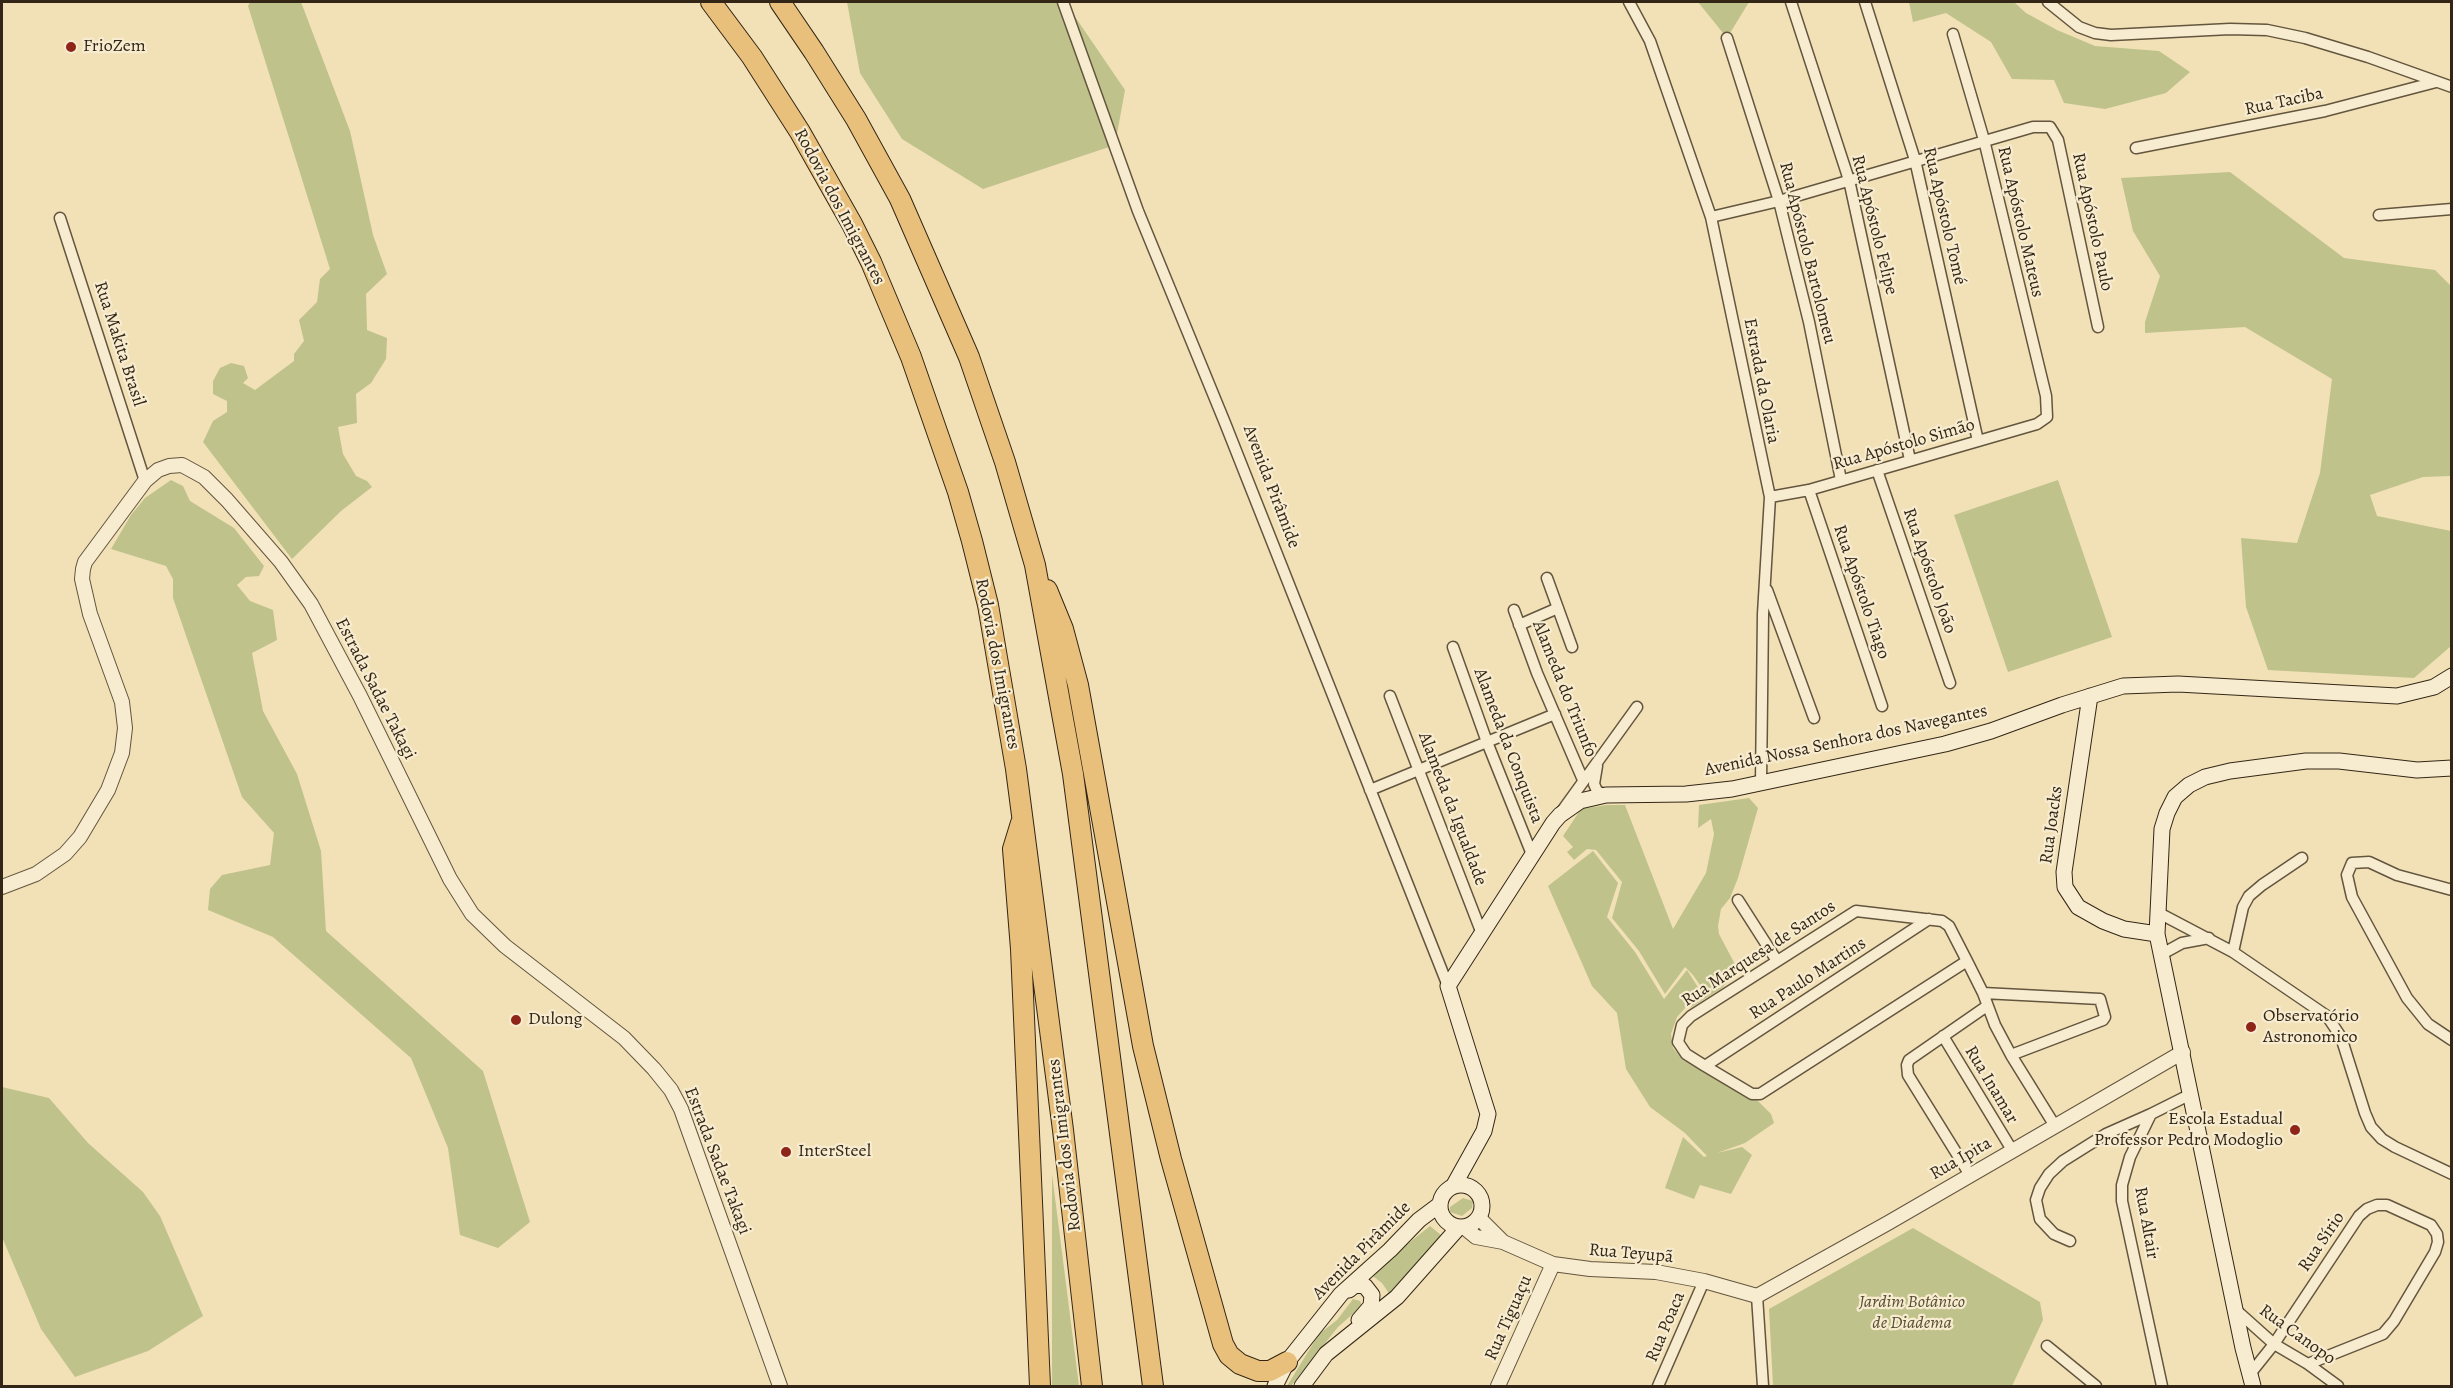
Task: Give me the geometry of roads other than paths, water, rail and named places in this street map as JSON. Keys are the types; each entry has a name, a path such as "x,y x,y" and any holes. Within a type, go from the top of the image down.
{"highway":[{"name":"Rodovia dos Imigrantes","path":"711,2 752,57 822,169 871,262 907,345 958,492 972,541 988,605 1023,818 1061,1108 1092,1386"},
{"path":"780,2 856,119 900,199 969,357 1005,462 1035,565 1073,774 1153,1386"},
{"path":"1035,565 1054,605 1072,657 1143,1046 1171,1159 1223,1344 1229,1354 1240,1364 1258,1371 1270,1371 1287,1362"},
{"path":"1023,818 1013,849 1021,949 1040,1386"}],"main road":[{"name":"Avenida Nossa Senhora dos Navegantes","path":"1448,986 1533,857 1546,833 1560,815 1580,801 1606,795 1686,794 1761,783 1945,744 1991,731 2123,686 2142,684 2397,696 2434,687 2451,676"},
{"name":"Rua Joacks","path":"2090,696 2064,872 2065,887 2078,907 2103,921 2124,929 2157,934"},
{"path":"2252,1380 2243,1348 2157,934 2162,829 2167,813 2175,797 2197,781 2230,771 2306,761 2339,761 2417,770 2451,768"},
{"path":"1448,986 1488,1114 1484,1131 1470,1161 1454,1185 1445,1191 1439,1205 1446,1221 1462,1228"},
{"path":"1470,1161 1472,1187"},
{"path":"1326,1354 1398,1297 1462,1228 1479,1218 1481,1198 1472,1187 1463,1184 1454,1185"},
{"name":"Avenida Pirâmide","path":"1275,1386 1287,1362 1341,1294 1390,1250 1419,1220 1439,1205"},
{"path":"1302,1386 1340,1336 1369,1309 1373,1300 1369,1289 1359,1284 1341,1294"}],"street":[{"name":"Avenida Pirâmide","path":"1063,2 1138,211 1448,986"},
{"name":"Estrada da Olaria","path":"1629,2 1650,41 1712,217 1770,497 1765,587 1761,783"},
{"name":"Rua Apóstolo Felipe","path":"1791,2 1849,180 1910,460"},
{"name":"Rua Apóstolo Tomé","path":"1865,2 1915,160 1978,441"},
{"path":"2048,2 2079,27 2095,33 2111,35 2230,28 2267,30 2305,38 2368,57 2451,87"},
{"name":"Rua Apóstolo Mateus","path":"1953,33 1984,140 2046,396 2048,414 2045,420"},
{"name":"Rua Apóstolo Bartolomeu","path":"1727,38 1779,201 1809,322 1841,480"},
{"name":"Rua Taciba","path":"2136,148 2325,111 2436,82"},
{"name":"Rua Apóstolo Paulo","path":"1984,140 2033,127 2050,127 2058,140 2098,327"},
{"path":"1712,217 1779,201 1984,140"},
{"path":"2379,215 2451,209"},
{"name":"Rua Makita Brasil","path":"60,218 145,481"},
{"name":"Rua Apóstolo Simão","path":"1770,497 1809,490 2045,420"},
{"name":"Estrada Sadae Takagi","path":"2,887 36,874 66,854 91,820 117,770 125,737 122,702 90,615 82,579 83,568 85,562 145,481 158,470 182,465 204,477 254,529 311,604 360,696 450,879 472,915 505,946 624,1038 671,1090 681,1109 780,1386"},
{"name":"Rua Apóstolo João","path":"1876,470 1950,683"},
{"name":"Rua Apóstolo Tiago","path":"1809,490 1882,706"},
{"path":"1547,578 1572,647"},
{"path":"1765,587 1814,718"},
{"path":"1519,625 1558,608"},
{"name":"Alameda do Triunfo","path":"1514,610 1583,780"},
{"name":"Alameda da Conquista","path":"1453,647 1487,742 1533,857"},
{"name":"Alameda da Igualdade","path":"1390,696 1482,934"},
{"path":"1560,815 1637,707"},
{"path":"1370,790 1555,714"},
{"path":"1597,762 1594,784 1598,792 1606,795"},
{"path":"2233,952 2243,907 2249,896 2302,858"},
{"path":"2451,890 2397,875 2369,862 2352,863 2347,875 2352,897 2407,998 2428,1024 2451,1040"},
{"path":"1738,900 1777,961"},
{"name":"Rua Marquesa de Santos","path":"1929,919 1856,911 1691,1016 1678,1033 1681,1049 1752,1094 1760,1094 1967,961"},
{"path":"2157,912 2233,952 2327,1016 2341,1037 2371,1127 2382,1139 2451,1173"},
{"path":"1929,919 1942,921 1949,926 2011,1055 2055,1126"},
{"name":"Rua Paulo Martins","path":"1705,1066 1929,919"},
{"path":"2162,954 2182,943 2210,938"},
{"path":"1983,993 2100,999 2105,1017 2103,1020 2011,1055"},
{"path":"1970,1175 1906,1070 1909,1060 1987,1006"},
{"name":"Rua Inamar","path":"1943,1036 2012,1150"},
{"name":"Rua Ipita","path":"1758,1296 2183,1052"},
{"path":"2070,1241 2054,1234 2040,1219 2036,1200 2049,1174 2063,1161 2106,1134 2191,1094"},
{"name":"Rua Altair","path":"2151,1113 2124,1173 2122,1201 2162,1386"},
{"name":"Rua Sírio","path":"2252,1380 2359,1216 2367,1209 2387,1205 2431,1225 2437,1234 2436,1252 2394,1321 2383,1334 2308,1364"},
{"name":"Rua Teyupã","path":"1479,1218 1503,1242"},
{"name":"Rua Teyupã","path":"1462,1228 1476,1237 1503,1242 1553,1264 1590,1269 1656,1272 1704,1281 1758,1296"},
{"name":"Rua Tiguaçu","path":"1498,1386 1553,1264"},
{"name":"Rua Poaca","path":"1658,1386 1704,1281"},
{"path":"1758,1296 1763,1386"},
{"name":"Rua Canopo","path":"2236,1310 2274,1344 2308,1364 2338,1386"},
{"path":"2047,1346 2096,1386"}],"place":[{"name":"FrioZem","path":"71,47"},
{"name":"Dulong","path":"516,1020"},
{"name":"Observatório Astronomico","path":"2251,1027"},
{"name":"Escola Estadual Professor Pedro Modoglio","path":"2295,1130"},
{"name":"InterSteel","path":"786,1152"}],"park label":[{"name":"Jardim Botânico de Diadema","path":"1912,1313"}]}
